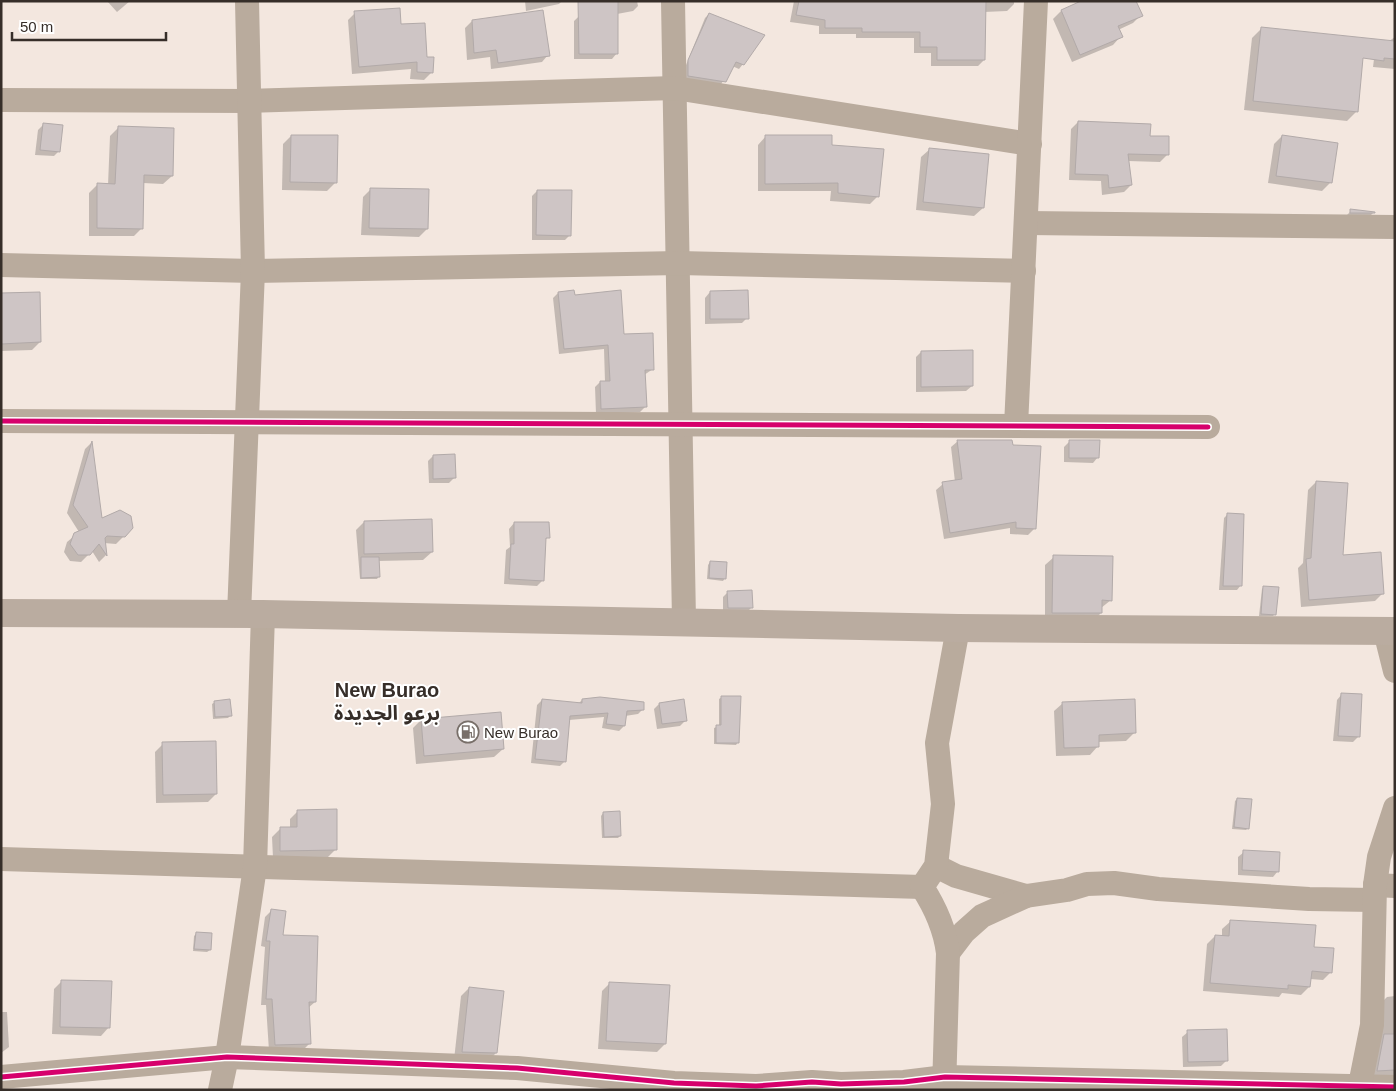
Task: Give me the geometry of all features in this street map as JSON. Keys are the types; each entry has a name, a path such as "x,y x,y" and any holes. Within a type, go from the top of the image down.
{"highway":[{"path":"1,613 251,614 684,621 958,628 1390,631"}],"street":[{"path":"220,1090 227,1057 255,867 247,423 253,271 246,1"},
{"path":"673,1 682,423 684,621"},
{"path":"1016,426 1036,1"},
{"path":"1,100 249,101 675,88 1030,144"},
{"path":"1027,223 1395,227"},
{"path":"1,265 253,271 679,263 1024,271"},
{"path":"1,421 1208,427"},
{"path":"922,887 936,866 942,804 937,743 958,628"},
{"path":"1390,631 1395,670"},
{"path":"1359,1087 1372,1025 1381,890 1379,857 1395,808"},
{"path":"1,858 922,887"},
{"path":"936,866 956,876 1026,896"},
{"path":"948,953 964,932 982,916 1026,896 1067,890 1087,884 1114,883 1309,899 1381,890"},
{"path":"922,887 932,902 946,937 948,953 945,1083"},
{"path":"1,1077 227,1057 517,1079 756,1086 812,1082 841,1084 904,1082 1395,1087"}],"building":[{"path":"578,1 618,1 618,54 579,54"},
{"path":"799,1 986,1 985,60 937,60 937,47 920,47 920,32 862,32 862,28 825,28 825,20 796,15"},
{"path":"1081,1 1136,1 1143,16 1118,26 1123,37 1080,55 1061,10"},
{"path":"400,8 401,24 425,23 427,57 434,57 433,73 417,72 417,62 359,67 354,11"},
{"path":"543,10 550,56 498,63 496,50 474,53 472,20"},
{"path":"709,13 765,35 744,65 736,62 726,82 688,76 688,60"},
{"path":"1261,27 1395,41 1395,59 1384,58 1384,61 1363,58 1358,112 1253,101"},
{"path":"1078,121 1151,124 1150,136 1169,136 1169,155 1128,154 1132,185 1109,188 1108,175 1075,174"},
{"path":"43,123 63,125 60,152 40,150"},
{"path":"118,126 174,128 173,176 144,175 143,229 97,228 97,183 115,184"},
{"path":"291,135 338,135 337,183 290,182"},
{"path":"765,135 832,135 832,145 884,149 879,197 838,193 838,183 765,184"},
{"path":"1282,135 1338,143 1332,183 1276,176"},
{"path":"929,148 989,154 984,208 923,202"},
{"path":"370,188 429,189 428,229 369,228"},
{"path":"537,190 572,190 571,236 536,235"},
{"path":"1350,209 1375,212 1375,213 1350,213"},
{"path":"574,290 575,295 621,290 624,334 653,333 654,370 645,370 647,407 601,409 600,381 610,381 608,345 564,349 558,292"},
{"path":"748,290 749,319 710,319 710,291"},
{"path":"40,292 41,342 1,344 1,293"},
{"path":"973,350 973,386 921,387 921,351"},
{"path":"957,440 1012,440 1013,445 1041,446 1036,529 1016,528 1016,522 950,533 942,482 962,479"},
{"path":"1069,440 1100,440 1099,458 1069,458"},
{"path":"92,441 102,518 120,510 131,516 133,528 125,537 107,536 105,538 107,556 99,544 90,555 78,555 70,544 74,533 88,527 73,505"},
{"path":"455,454 456,478 433,479 433,455"},
{"path":"1316,481 1348,483 1343,555 1381,552 1384,594 1309,600 1306,559 1311,558"},
{"path":"1227,513 1244,514 1242,586 1223,586"},
{"path":"432,519 433,552 364,554 364,521"},
{"path":"514,522 549,522 550,538 546,538 544,581 509,579 511,544 514,544"},
{"path":"1053,555 1113,556 1112,601 1102,600 1102,613 1052,613"},
{"path":"361,557 379,557 380,577 361,578"},
{"path":"710,561 727,562 726,579 709,578"},
{"path":"1263,586 1279,587 1276,615 1261,614"},
{"path":"752,590 753,608 728,608 727,591"},
{"path":"1341,693 1362,694 1360,737 1338,736"},
{"path":"721,696 741,696 739,743 716,743 716,725 721,725"},
{"path":"600,697 644,702 644,710 627,711 625,726 606,724 608,713 570,716 566,762 535,759 542,699 582,703 582,699"},
{"path":"230,699 232,716 215,717 214,701"},
{"path":"684,699 687,721 662,724 659,703"},
{"path":"1135,699 1136,733 1099,735 1099,747 1064,748 1062,702"},
{"path":"501,712 504,749 424,756 421,719"},
{"path":"216,741 217,794 163,795 162,742"},
{"path":"1237,798 1252,799 1249,829 1234,827"},
{"path":"337,809 337,850 280,851 280,827 297,827 297,810"},
{"path":"620,811 621,836 604,837 603,812"},
{"path":"1243,850 1280,852 1279,872 1242,870"},
{"path":"271,909 286,911 283,935 318,936 316,1002 309,1002 311,1044 275,1045 272,999 266,999 270,941 266,941"},
{"path":"1230,920 1316,925 1314,947 1334,948 1332,973 1312,971 1310,987 1288,985 1288,989 1210,983 1215,935 1229,936"},
{"path":"196,932 212,933 211,950 194,949"},
{"path":"61,980 112,981 110,1028 60,1027"},
{"path":"609,982 670,985 666,1044 606,1041"},
{"path":"469,987 504,991 497,1053 462,1052"},
{"path":"1227,1029 1228,1061 1188,1062 1187,1030"},
{"path":"1384,1034 1395,1034 1395,1070 1377,1071"}],"cycle path":[{"path":"1,421 1208,427"},
{"path":"1,1077 227,1057 517,1068 674,1083 756,1086 812,1082 841,1084 904,1082 945,1077 1395,1087"}],"place":[{"name":"New Burao","path":"468,732"}],"district":[{"name":"New Burao برعو الجديدة","path":"387,702"}]}
